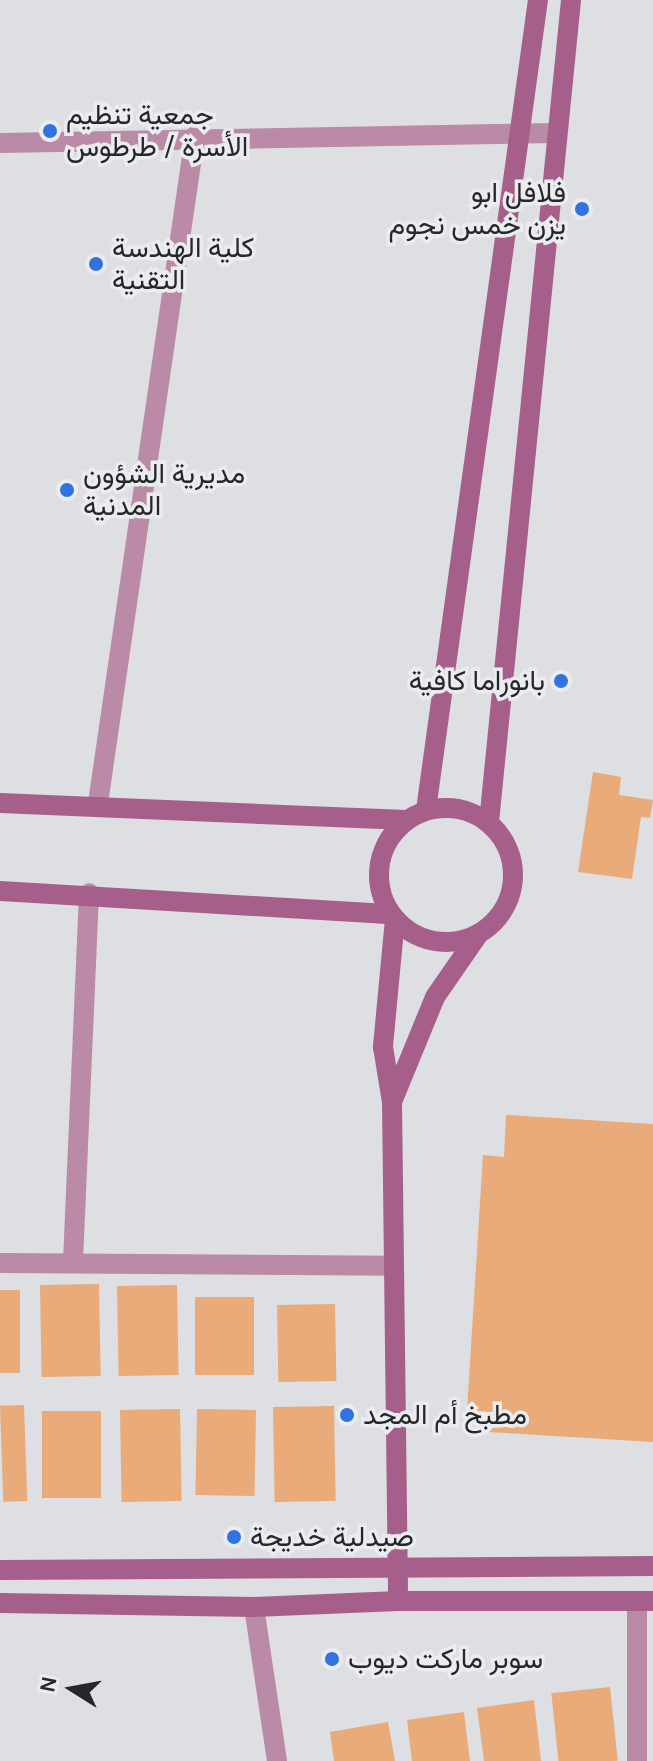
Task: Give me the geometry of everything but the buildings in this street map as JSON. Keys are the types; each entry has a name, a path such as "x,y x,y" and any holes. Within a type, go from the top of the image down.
{"main road":[{"path":"426,810 538,0"},
{"path":"489,822 571,0"},
{"path":"0,803 98,803 406,820"},
{"path":"392,1102 435,997 478,935 508,903 514,881 504,839 489,822 448,807 426,810 406,820 392,835 379,874 393,917 383,1047 392,1102 398,1601"},
{"path":"0,891 89,893 393,917 434,942 478,935"},
{"path":"0,1570 397,1570 653,1566"},
{"path":"0,1603 254,1607 398,1601 645,1601"}],"street":[{"path":"0,143 522,130 556,133"},
{"path":"98,803 195,136"},
{"path":"73,1261 89,893"},
{"path":"0,1263 73,1261 394,1266"},
{"path":"637,1761 645,1601"},
{"path":"254,1607 277,1761"}],"place":[{"name":"جمعية تنظيم الأسرة / طرطوس","path":"50,131"},
{"name":"فلافل ابو يزن خمس نجوم","path":"582,209"},
{"name":"كلية الهندسة التقنية","path":"96,264"},
{"name":"مديرية الشؤون المدنية","path":"67,490"},
{"name":"بانوراما كافية","path":"561,681"},
{"name":"مطبخ أم المجد","path":"347,1415"},
{"name":"صيدلية خديجة","path":"234,1537"},
{"name":"سوبر ماركت ديوب","path":"332,1659"}]}
